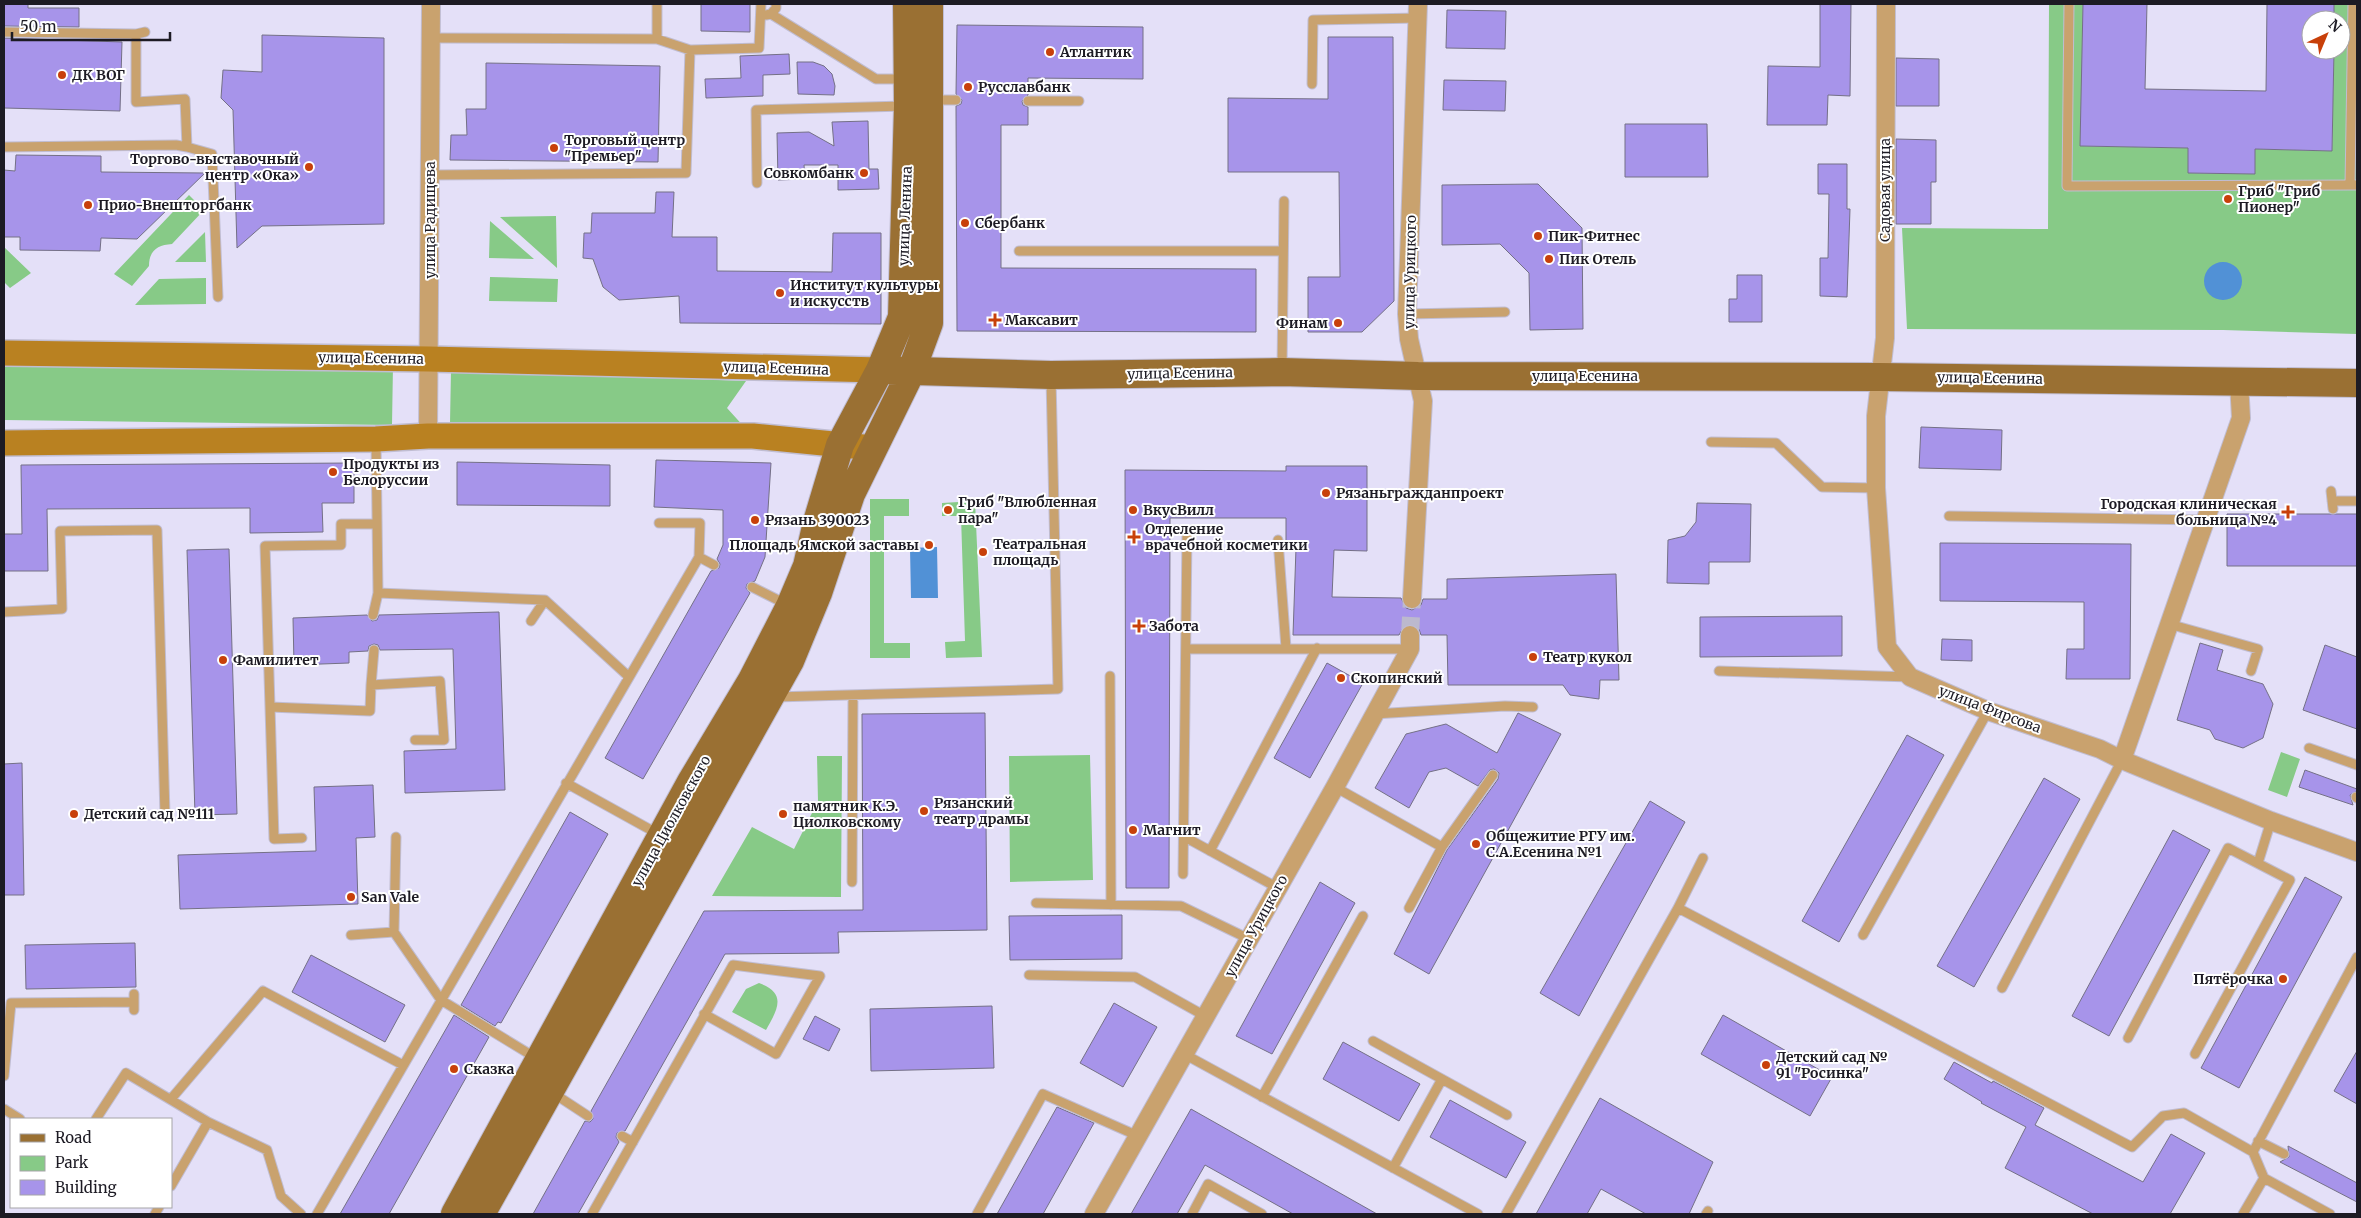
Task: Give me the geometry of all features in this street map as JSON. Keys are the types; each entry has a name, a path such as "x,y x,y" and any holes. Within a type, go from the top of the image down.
{"main road":[{"name":"улица Ленина","path":"907,4 907,79 932,102"},
{"name":"улица Ленина","path":"911,372 929,323 932,102 930,4"},
{"name":"улица Ленина","path":"840,445 880,370 902,317 932,102"},
{"name":"улица Есенина","path":"4,353 430,359 880,370 1051,385 1282,372 1418,376 1880,377 2357,383"},
{"name":"улица Циолковского","path":"481,1214 548,1090 790,661 815,602 851,494 911,372"},
{"path":"4,443 376,439 428,436 753,436 873,448"},
{"name":"улица Циолковского","path":"455,1214 663,837 691,782 752,680 790,606 807,566 817,522 840,445"}],"street":[{"name":"улица Радищева","path":"428,436 431,4"},
{"name":"Садовая улица","path":"1880,377 1885,338 1886,4"},
{"name":"улица Урицкого","path":"1412,599 1423,401 1409,338 1407,314 1419,11"},
{"name":"улица Фирсова","path":"1880,377 1876,416 1876,488 1887,647 1910,677 1988,711 2100,749 2122,760 2271,821 2356,848"},
{"path":"2122,760 2203,520 2241,418 2239,382"},
{"name":"улица Урицкого","path":"1094,1214 1334,787 1374,714 1410,642"}],"lane":[{"path":"657,4 657,39"},
{"path":"761,4 766,15 876,80 907,79"},
{"path":"431,38 657,39 690,50 758,48 766,15 776,8 776,4"},
{"path":"2069,4 2067,186 2354,185 2353,4"},
{"path":"1312,84 1313,20 1419,11"},
{"path":"4,32 140,33 136,102 185,99 187,147"},
{"path":"430,175 686,173 690,50"},
{"path":"1028,101 1079,101"},
{"path":"757,183 756,110 932,102"},
{"path":"4,146 176,145 212,154 218,297"},
{"path":"1282,372 1284,201"},
{"path":"1019,251 1283,251"},
{"path":"1407,314 1505,312"},
{"path":"770,697 1058,689 1051,385"},
{"path":"373,615 378,593 376,439"},
{"path":"1711,442 1776,442 1822,486 1876,488"},
{"path":"2331,491 2332,505 2357,501"},
{"path":"1949,516 2203,520"},
{"path":"317,1214 566,782 699,557 700,523 659,523"},
{"path":"302,838 274,839 265,546 341,544 341,524 377,524"},
{"path":"4,612 62,609 60,530 157,530 165,815"},
{"path":"1183,874 1187,534"},
{"path":"1278,540 1286,648"},
{"path":"699,557 714,565"},
{"path":"752,587 790,606"},
{"path":"378,593 545,600 628,676"},
{"path":"531,621 545,600"},
{"path":"2169,624 2258,650 2252,671"},
{"path":"1186,649 1317,648 1410,642"},
{"path":"1210,851 1317,648"},
{"path":"270,708 370,710 374,650"},
{"path":"1719,671 1910,677"},
{"path":"1110,676 1111,905"},
{"path":"371,685 440,681 444,740 415,740"},
{"path":"852,882 853,696"},
{"path":"1374,714 1505,706 1533,707"},
{"path":"1864,935 1988,711"},
{"path":"2309,748 2357,766"},
{"path":"2002,988 2122,760"},
{"path":"1409,908 1442,847 1493,775"},
{"path":"566,782 663,837"},
{"path":"1334,787 1442,847"},
{"path":"2258,863 2271,821"},
{"path":"1183,836 1278,888"},
{"path":"396,837 394,932 441,1000 539,1059"},
{"path":"2128,1038 2228,848 2290,880 2195,1054"},
{"path":"1506,1214 1678,908 1702,858"},
{"path":"1036,903 1182,906 1249,939"},
{"path":"1678,908 2132,1148 2163,1116 2184,1113 2253,1152 2264,1178 2330,1214"},
{"path":"1262,1097 1363,916"},
{"path":"351,935 394,932"},
{"path":"2253,1152 2357,957"},
{"path":"592,1214 704,1014 733,965 820,976 776,1054 704,1014"},
{"path":"1029,975 1135,976 1205,1016"},
{"path":"171,1099 263,992 403,1065"},
{"path":"4,1076 12,1003 134,1002"},
{"path":"1373,1042 1507,1115"},
{"path":"1184,1054 1478,1214"},
{"path":"97,1118 126,1073 208,1122 267,1150 281,1196 301,1214"},
{"path":"1393,1168 1442,1079"},
{"path":"548,1090 588,1116"},
{"path":"977,1214 1043,1094 1138,1136"},
{"path":"4,1109 18,1118"},
{"path":"172,1184 208,1122"},
{"path":"622,1136 633,1142"},
{"path":"2258,1141 2284,1154"},
{"path":"2243,1214 2264,1178"},
{"path":"1192,1214 1208,1184 1262,1214"}],"green space":[{"path":"2049,4 2083,4 2081,146 2188,148 2188,173 2254,174 2255,149 2332,151 2334,60 2351,60 2351,10 2334,10 2334,4 2357,4 2357,334 2223,330 1907,329 1902,228 2048,229"},
{"path":"189,195 204,210 172,244 158,247 152,253 149,266 132,286 114,274"},
{"path":"556,216 557,268 500,217"},
{"path":"490,221 534,259 489,258"},
{"path":"205,232 206,262 175,262"},
{"path":"4,247 31,273 10,288 4,282"},
{"path":"490,277 558,279 557,302 489,301"},
{"path":"206,278 206,304 135,305 159,279"},
{"path":"4,360 393,365 392,425 4,420"},
{"path":"451,370 746,381 727,408 746,429 450,423"},
{"path":"870,499 909,499 909,516 884,516 884,643 910,643 910,658 870,658"},
{"path":"975,501 982,657 946,658 945,642 965,641 961,516 942,516 942,503"},
{"path":"2281,752 2300,759 2287,797 2268,790"},
{"path":"1090,755 1093,880 1010,882 1009,756"},
{"path":"817,756 842,756 841,897 712,896 752,827 794,849 818,801"},
{"path":"759,983 774,992 778,1002 766,1030 732,1012 746,989"}],"water":[{"path":"2223,262 2237,267 2242,281 2237,295 2223,300 2209,295 2204,281 2209,267"},
{"path":"937,547 938,598 911,598 910,548"}],"building":[{"path":"4,4 28,4 28,8 79,8 79,27 4,26"},
{"path":"701,4 750,4 750,32 701,31"},
{"path":"1820,4 1851,4 1850,96 1828,95 1827,125 1767,125 1768,66 1820,67"},
{"path":"2083,4 2147,4 2145,89 2266,91 2267,4 2334,4 2334,10 2301,10 2301,60 2334,60 2332,151 2255,149 2255,174 2188,173 2188,148 2080,146"},
{"path":"1447,10 1506,11 1505,49 1446,48"},
{"path":"957,25 1143,27 1143,79 1028,78 1028,95 1022,101 1023,105 1028,107 1028,125 1001,125 1001,268 1256,269 1256,332 957,331 956,106 961,104 962,100 956,94"},
{"name":"Торгово-выставочный центр «Ока»","path":"262,35 384,38 384,224 262,226 237,248 233,110 221,98 223,70 262,72"},
{"path":"1328,37 1393,37 1394,301 1362,332 1308,332 1308,277 1340,277 1339,172 1228,172 1228,98 1328,99"},
{"name":"ДК ВОГ","path":"4,38 122,42 120,111 4,108"},
{"path":"789,54 790,74 763,75 763,96 706,98 705,79 741,78 740,56"},
{"path":"1896,58 1939,59 1939,106 1896,106"},
{"path":"797,62 813,62 824,66 832,74 835,86 834,95 798,94"},
{"path":"486,63 660,66 658,162 450,160 451,135 467,135 466,109 486,109"},
{"path":"1444,80 1506,81 1505,111 1443,110"},
{"path":"868,121 869,169 878,169 879,189 838,190 838,165 804,165 805,179 778,180 777,133 809,132 834,146 832,122"},
{"path":"1625,124 1707,124 1708,177 1625,177"},
{"path":"1896,139 1936,140 1936,182 1931,182 1931,224 1896,224"},
{"name":"Прио-Внешторгбанк","path":"16,155 101,156 101,172 205,173 137,239 101,238 100,251 20,250 20,237 4,237 4,170 15,171"},
{"path":"1818,164 1847,164 1847,209 1850,209 1847,297 1820,296 1820,258 1828,258 1829,194 1818,194"},
{"name":"Пик Отель","path":"1538,184 1582,228 1583,329 1530,330 1529,273 1500,244 1442,245 1442,185"},
{"name":"Институт культуры и искусств","path":"656,192 674,192 672,237 717,237 717,271 832,272 833,233 881,233 881,324 680,323 679,296 619,300 603,287 593,259 583,258 584,233 591,233 592,213 655,213"},
{"path":"1737,275 1762,275 1762,322 1729,322 1729,299 1737,299"},
{"path":"1921,427 2002,430 2001,470 1919,468"},
{"path":"656,460 771,463 765,557 755,581 747,584 746,588 750,593 643,779 605,758 711,571 719,568 720,564 717,559 723,545 723,510 654,507"},
{"path":"457,462 610,465 610,506 457,505"},
{"path":"354,463 354,503 322,503 323,532 250,533 250,508 47,509 48,571 4,571 4,534 22,534 21,465"},
{"path":"1286,466 1367,466 1367,551 1334,550 1332,597 1401,598 1406,608 1412,610 1421,605 1423,599 1447,599 1447,579 1616,574 1619,680 1600,680 1599,699 1570,695 1563,685 1448,685 1447,635 1421,635 1419,629 1410,624 1404,626 1399,635 1293,635 1296,548 1286,550 1286,518 1170,518 1169,888 1126,888 1125,470 1286,471"},
{"path":"1697,503 1751,504 1750,562 1709,562 1709,584 1667,583 1668,540 1685,536 1696,522"},
{"name":"Городская клиническая больница №4","path":"2227,514 2357,514 2357,566 2227,566"},
{"path":"1940,543 2131,544 2130,679 2066,679 2067,649 2084,649 2084,602 1940,601"},
{"path":"229,549 237,814 195,815 187,550"},
{"path":"499,612 505,790 405,793 404,751 456,749 453,649 380,650 378,645 374,644 369,646 368,651 349,652 349,663 294,665 293,618 367,615 372,621 377,620 379,615"},
{"path":"1842,616 1842,656 1700,657 1700,617"},
{"path":"1942,639 1972,640 1972,661 1941,660"},
{"path":"2200,643 2223,650 2217,670 2263,684 2273,704 2263,738 2243,748 2215,739 2210,730 2177,720"},
{"path":"2325,645 2357,657 2357,729 2303,710"},
{"path":"1327,663 1363,683 1310,778 1274,758"},
{"path":"985,713 987,930 838,932 839,953 725,954 625,1131 617,1133 616,1137 619,1142 578,1214 533,1214 585,1121 590,1122 593,1119 591,1111 704,911 863,910 862,714"},
{"name":"Общежитие РГУ им. С.А.Есенина №1","path":"1518,713 1561,734 1429,974 1394,954 1447,850 1498,779 1499,773 1494,769 1490,770 1478,786 1446,768 1429,772 1409,808 1375,788 1406,734 1446,724 1497,753"},
{"path":"1907,735 1944,755 1839,942 1802,921"},
{"path":"22,763 24,895 4,895 4,764"},
{"path":"2305,770 2357,789 2357,791 2350,795 2353,805 2299,787"},
{"path":"2044,778 2080,799 1974,987 1937,966"},
{"path":"373,785 375,837 356,838 358,904 180,909 178,855 316,851 314,787"},
{"path":"1650,801 1685,822 1579,1016 1540,993"},
{"path":"570,812 608,834 501,1023 498,1022 495,1026 461,1005"},
{"path":"2173,830 2210,850 2109,1036 2072,1016"},
{"path":"2305,877 2342,897 2239,1088 2201,1068"},
{"path":"1320,882 1355,903 1272,1054 1236,1036"},
{"path":"1122,915 1122,959 1010,960 1009,916"},
{"path":"135,943 136,987 26,989 25,945"},
{"path":"311,955 405,1005 385,1042 292,992"},
{"path":"1114,1003 1157,1027 1123,1087 1080,1063"},
{"path":"992,1006 994,1068 871,1071 870,1009"},
{"path":"454,1015 489,1037 389,1214 340,1214"},
{"name":"Детский сад № 91 \"Росинка\"","path":"1723,1015 1832,1077 1810,1116 1701,1054"},
{"path":"815,1016 840,1029 829,1051 803,1039"},
{"path":"1343,1042 1420,1084 1399,1121 1323,1079"},
{"path":"2357,1051 2357,1104 2334,1091"},
{"path":"1954,1062 2044,1108 2035,1125 2143,1182 2171,1134 2205,1153 2170,1214 2093,1214 2005,1168 2026,1127 1981,1103 1944,1079"},
{"path":"1600,1098 1713,1162 1689,1214 1646,1214 1601,1189 1587,1214 1536,1214"},
{"path":"1450,1100 1526,1142 1506,1178 1430,1137"},
{"path":"1057,1107 1094,1123 1043,1214 997,1214"},
{"path":"1191,1109 1377,1214 1293,1214 1205,1165 1177,1214 1131,1214"},
{"path":"2288,1146 2357,1183 2357,1202 2280,1162 2289,1157"}],"tunnel":[{"path":"1410,635 1412,599"}],"place":[{"name":"Атлантик","path":"1050,52"},
{"name":"ДК ВОГ","path":"62,75"},
{"name":"Русславбанк","path":"968,87"},
{"name":"Торговый центр \"Премьер\"","path":"554,148"},
{"name":"Торгово-выставочный центр «Ока»","path":"309,167"},
{"name":"Совкомбанк","path":"864,173"},
{"name":"Гриб \"Гриб Пионер\"","path":"2228,199"},
{"name":"Прио-Внешторгбанк","path":"88,205"},
{"name":"Сбербанк","path":"965,223"},
{"name":"Пик-Фитнес","path":"1538,236"},
{"name":"Пик Отель","path":"1549,259"},
{"name":"Институт культуры и искусств","path":"780,293"},
{"name":"Максавит","path":"995,320"},
{"name":"Финам","path":"1338,323"},
{"name":"Продукты из Белоруссии","path":"333,472"},
{"name":"Рязаньгражданпроект","path":"1326,493"},
{"name":"Гриб \"Влюбленная пара\"","path":"948,510"},
{"name":"ВкусВилл","path":"1133,510"},
{"name":"Городская клиническая больница №4","path":"2288,512"},
{"name":"Рязань 390023","path":"755,520"},
{"name":"Отделение врачебной косметики","path":"1134,537"},
{"name":"Площадь Ямской заставы","path":"929,545"},
{"name":"Театральная площадь","path":"983,552"},
{"name":"Забота","path":"1139,626"},
{"name":"Театр кукол","path":"1533,657"},
{"name":"Фамилитет","path":"223,660"},
{"name":"Скопинский","path":"1341,678"},
{"name":"Рязанский театр драмы","path":"924,811"},
{"name":"Детский сад №111","path":"74,814"},
{"name":"памятник К.Э. Циолковскому","path":"783,814"},
{"name":"Магнит","path":"1133,830"},
{"name":"Общежитие РГУ им. С.А.Есенина №1","path":"1476,844"},
{"name":"San Vale","path":"351,897"},
{"name":"Пятёрочка","path":"2283,979"},
{"name":"Детский сад № 91 \"Росинка\"","path":"1766,1065"},
{"name":"Сказка","path":"454,1069"}]}
